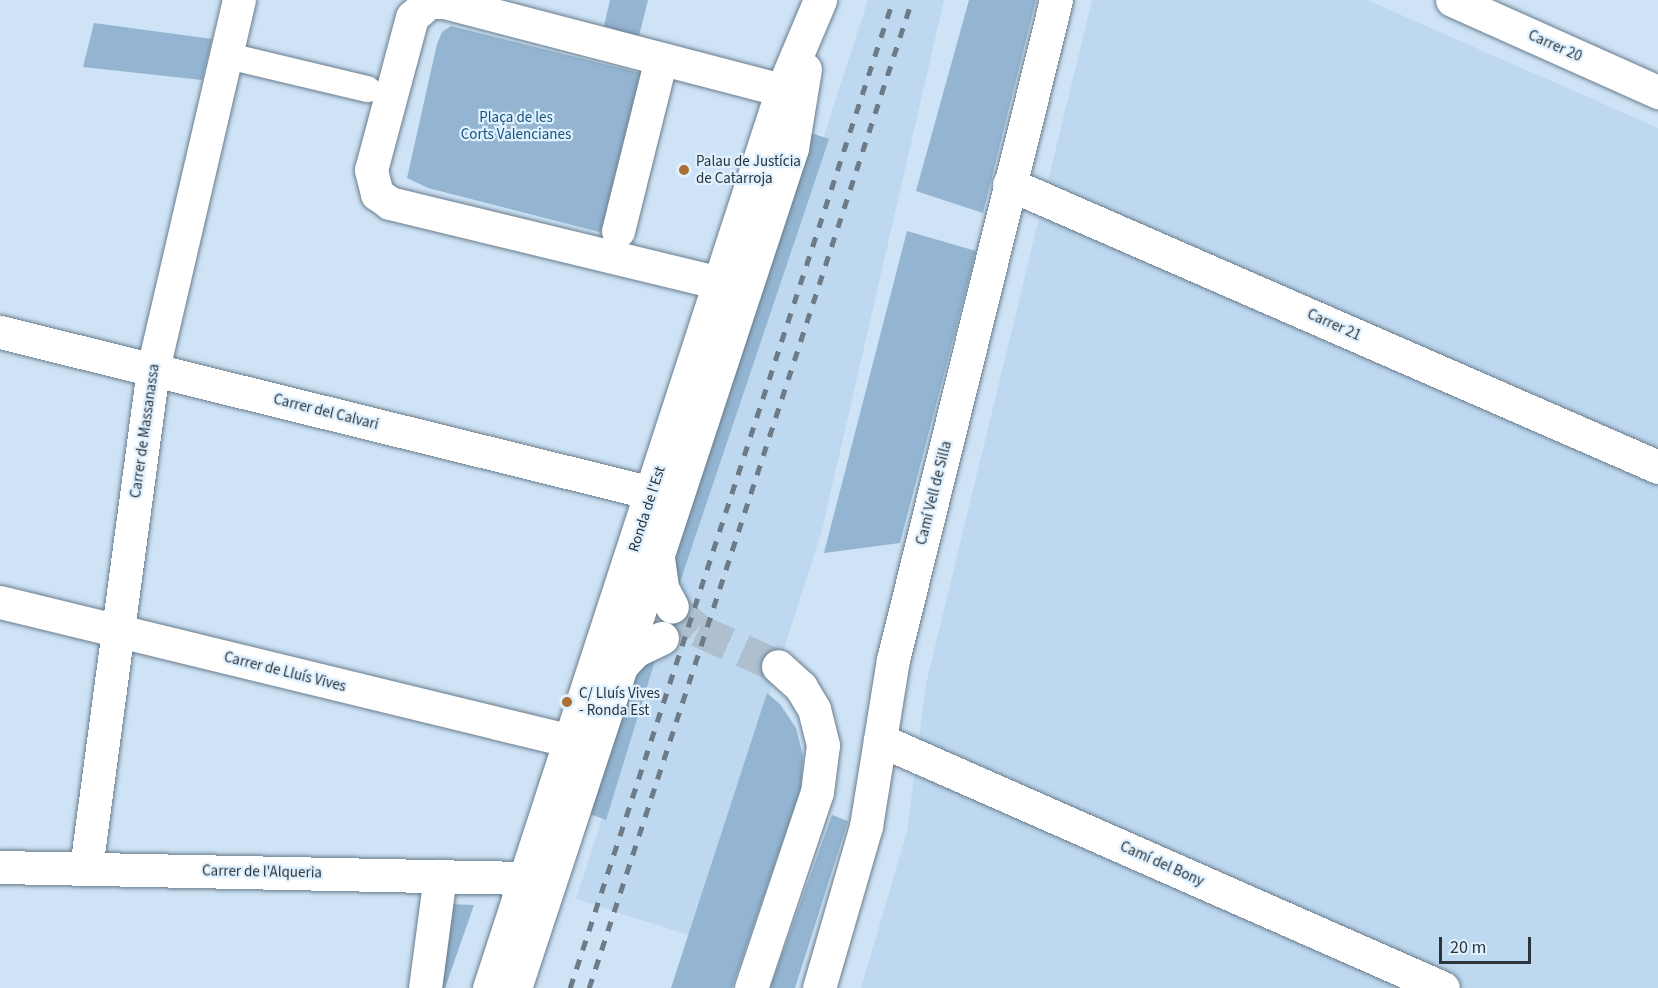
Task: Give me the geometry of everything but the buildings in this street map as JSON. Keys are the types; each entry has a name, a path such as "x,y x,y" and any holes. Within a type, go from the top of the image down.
{"street":[{"name":"Carrer de Massanassa","path":"86,868 153,369 239,0"},
{"name":"Ronda de l'Est","path":"489,988 782,90 810,31 820,0"},
{"name":"Camí Vell de Silla","path":"819,988 866,826 893,660 1056,0"},
{"name":"Carrer 20","path":"1452,0 1658,92"},
{"path":"720,283 390,203 377,194 372,183 371,170 412,17 429,2 444,2 782,90"},
{"name":"Ronda de l'Est","path":"515,988 792,148 810,31"},
{"path":"242,59 367,89"},
{"path":"618,231 661,59"},
{"name":"Carrer 21","path":"1009,184 1658,466"},
{"name":"Carrer del Calvari","path":"0,332 652,493"},
{"path":"658,555 662,588 672,607"},
{"name":"Carrer de Lluís Vives","path":"0,602 571,741"},
{"path":"620,667 635,651 662,638"},
{"path":"751,988 817,792 823,745 814,709 801,687 778,666"},
{"name":"Camí del Bony","path":"880,740 1443,988"},
{"name":"Carrer de l'Alqueria","path":"0,867 525,878"},
{"path":"425,988 440,876"}],"shaded area":[{"path":"868,0 944,0 822,530 692,936 576,899"},
{"path":"1092,0 1367,0 1658,128 1658,988 861,988 907,832 926,684"}],"green space":[{"path":"610,0 648,0 639,36 604,26"},
{"path":"969,0 1036,0 983,213 916,191"},
{"path":"94,23 212,39 202,80 83,67"},
{"name":"Plaça de les Corts Valencianes","path":"451,26 648,75 607,234 428,188 407,178 437,44 442,32"},
{"path":"805,131 829,139 675,597 665,558"},
{"path":"907,231 976,251 900,543 824,553"},
{"path":"657,654 606,820 582,811 627,676"},
{"path":"767,693 780,704 796,728 803,756 801,788 732,988 671,988"},
{"path":"832,815 848,821 795,988 770,988"},
{"path":"450,904 474,905 445,988 441,988"}],"tunnel":[{"path":"672,607 698,630 778,666"}],"railway":[{"path":"570,988 893,0"},
{"path":"589,988 912,0"}],"place":[{"name":"Palau de Justícia de Catarroja","path":"684,170"},
{"name":"C/ Lluís Vives - Ronda Est","path":"567,702"}]}
